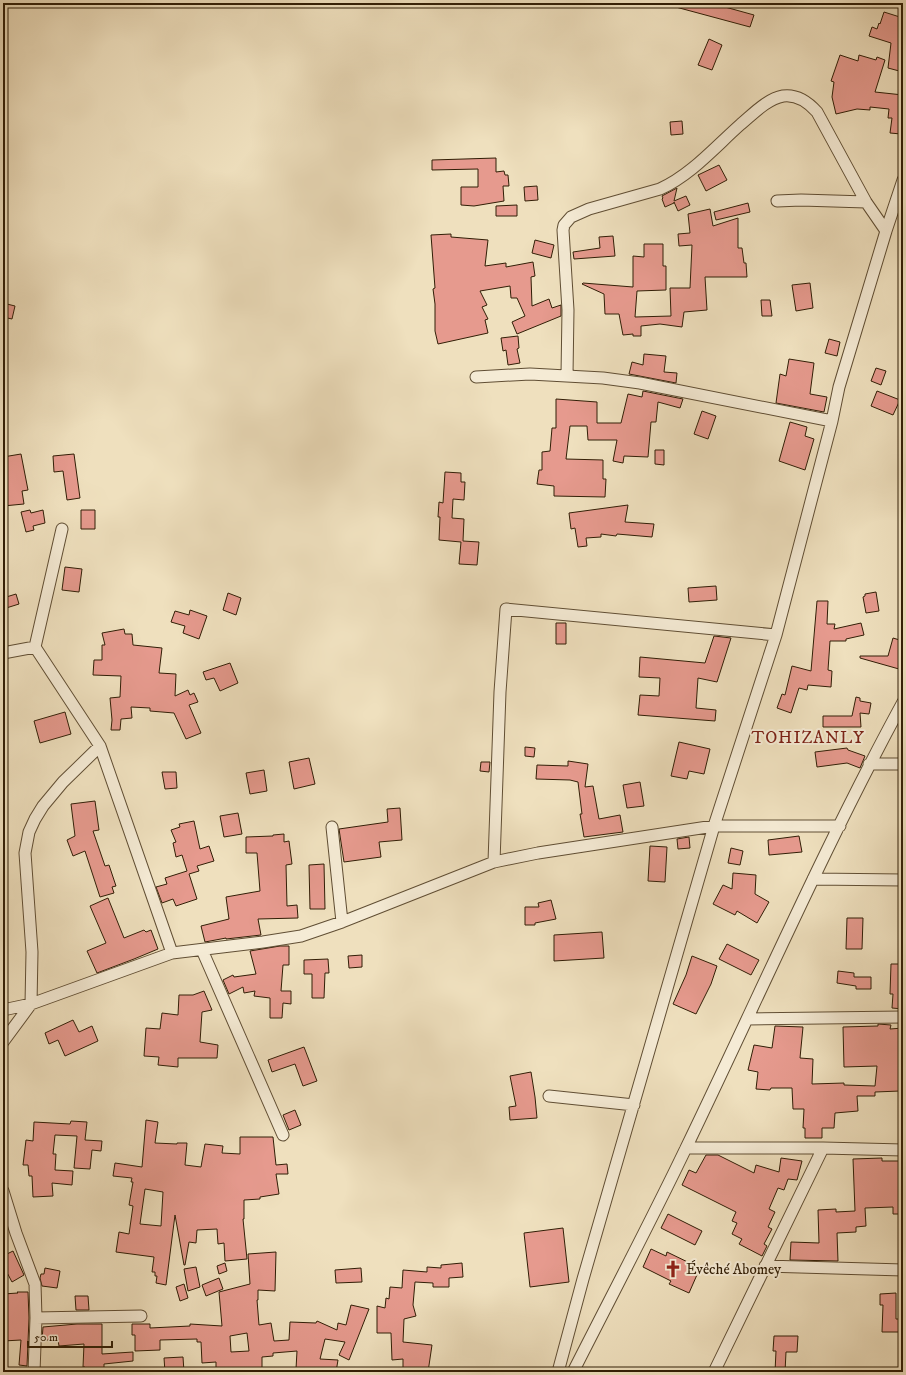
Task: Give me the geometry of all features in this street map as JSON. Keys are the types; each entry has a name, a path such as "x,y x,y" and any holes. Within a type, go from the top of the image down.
{"street":[{"path":"567,375 568,310 563,230 567,221 571,217 589,209 654,191 669,185 691,169 746,119 766,103 775,98 785,96 797,97 808,102 817,112 866,202 886,232"},
{"path":"558,1372 714,826 776,635 832,421 838,387 903,180"},
{"path":"777,201 801,200 866,202"},
{"path":"476,377 530,374 603,378 640,383 832,421"},
{"path":"62,529 35,647 100,746 172,953"},
{"path":"494,862 500,692 506,609 776,635"},
{"path":"3,653 35,647"},
{"path":"573,1372 686,1148 869,764 903,702"},
{"path":"3,1042 31,1004 32,952 25,853 29,832 43,806 63,782 100,746"},
{"path":"869,764 903,764"},
{"path":"3,1010 31,1004 172,953 301,936 342,922 494,862 538,853 714,826 840,826"},
{"path":"332,827 342,922"},
{"path":"813,879 903,880"},
{"path":"202,950 283,1135"},
{"path":"747,1019 903,1017"},
{"path":"549,1096 634,1105"},
{"path":"686,1148 823,1148 903,1150"},
{"path":"714,1372 823,1148"},
{"path":"3,1190 16,1233 35,1284 36,1318 34,1372"},
{"path":"765,1266 903,1270"},
{"path":"36,1318 140,1316"}],"building":[{"path":"673,3 726,3 725,7 754,15 750,27 672,6"},
{"path":"884,12 903,18 903,72 888,68 891,43 869,36 872,27 877,29"},
{"path":"709,39 722,45 712,70 698,65"},
{"path":"840,55 858,61 859,55 876,60 877,57 885,60 875,92 903,95 903,119 901,134 890,133 892,118 888,118 889,109 870,107 870,110 857,109 836,114 832,97 834,82 831,81"},
{"path":"682,121 683,134 671,135 670,122"},
{"path":"496,158 496,172 504,171 505,175 508,175 509,186 503,186 504,201 474,206 461,205 461,187 478,187 478,169 432,170 432,160"},
{"path":"719,165 727,180 706,191 698,175"},
{"path":"537,186 538,200 525,201 524,187"},
{"path":"677,188 674,201 686,196 690,205 678,211 674,202 665,207 662,199 662,196"},
{"path":"748,203 750,212 716,220 714,212"},
{"path":"517,205 517,216 496,216 496,206"},
{"path":"710,209 713,226 738,218 738,248 742,248 744,263 746,263 747,277 705,277 707,310 684,312 682,327 660,324 641,326 641,336 633,336 633,334 623,335 619,314 605,314 604,294 582,284 633,287 633,256 644,257 644,244 663,244 663,266 666,266 666,290 637,291 635,317 671,316 670,288 690,288 692,245 679,246 678,234 690,233 688,214"},
{"path":"451,234 451,237 488,240 485,266 506,263 506,267 533,262 535,276 531,277 532,306 549,299 552,308 561,305 561,316 517,334 512,322 525,316 517,298 511,298 510,286 480,291 487,305 482,307 488,319 485,320 488,333 438,344 435,331 435,304 433,289 435,288 431,235"},
{"path":"613,236 615,256 574,259 573,252 600,248 599,237"},
{"path":"535,240 554,245 551,258 532,253"},
{"path":"810,283 813,308 796,311 792,285"},
{"path":"761,300 770,300 772,316 762,316"},
{"path":"3,303 15,306 12,319 3,317"},
{"path":"518,336 519,348 517,349 520,363 508,365 506,350 503,351 501,338"},
{"path":"829,339 840,342 837,356 825,353"},
{"path":"644,354 666,356 664,372 677,373 676,383 629,374 632,362 643,365"},
{"path":"789,359 814,363 810,394 827,397 824,412 776,403 780,374 786,376"},
{"path":"876,368 886,371 881,385 871,381"},
{"path":"643,391 683,399 680,408 658,402 656,422 651,422 648,457 624,456 623,463 613,461 617,440 588,440 587,426 570,426 566,459 603,460 603,479 606,479 605,497 554,496 554,486 537,484 539,470 542,470 542,452 550,451 552,428 556,428 556,399 597,402 597,423 621,423 628,394 642,397"},
{"path":"877,391 900,400 893,415 871,406"},
{"path":"702,411 716,416 708,439 694,434"},
{"path":"790,422 807,427 805,436 814,439 805,470 779,461"},
{"path":"655,450 664,450 664,465 655,464"},
{"path":"21,454 28,490 22,491 24,504 3,506 3,457"},
{"path":"74,454 80,498 67,500 63,471 54,472 53,456"},
{"path":"445,472 461,473 461,482 465,482 464,500 453,499 452,518 464,519 463,541 479,542 477,565 459,564 461,542 439,540 439,502 443,503"},
{"path":"628,505 625,522 654,524 652,537 601,534 601,537 586,538 587,546 578,547 575,528 571,529 569,513"},
{"path":"30,510 31,513 43,510 45,523 33,526 34,530 26,532 21,512"},
{"path":"81,510 95,510 95,529 81,529"},
{"path":"65,567 82,569 79,592 62,590"},
{"path":"716,586 717,600 689,602 688,588"},
{"path":"876,592 879,611 866,613 863,597 865,594"},
{"path":"228,593 241,598 236,615 223,610"},
{"path":"16,594 19,604 3,609 3,598"},
{"path":"817,601 828,601 827,624 835,624 834,629 861,623 864,635 846,639 846,641 830,641 828,670 832,671 831,687 808,685 807,690 799,688 791,713 777,708 782,694 785,695 792,666 811,671"},
{"path":"190,610 207,616 199,639 183,633 185,626 171,622 175,611 189,615"},
{"path":"556,623 566,623 566,644 556,644"},
{"path":"124,629 125,634 132,634 133,645 162,648 159,673 176,674 175,696 188,690 190,695 194,693 198,702 189,705 201,733 186,739 174,713 150,711 150,708 131,707 132,718 121,719 120,730 111,730 112,720 110,698 120,697 121,676 93,675 94,660 102,660 102,645 105,645 102,633"},
{"path":"714,636 731,638 717,682 698,678 696,708 716,710 715,721 638,715 640,695 659,696 660,678 639,677 640,657 705,663"},
{"path":"893,638 903,641 903,656 899,669 860,658 860,656 888,656"},
{"path":"230,663 238,683 220,691 214,678 206,680 203,672"},
{"path":"856,697 860,698 860,701 871,703 869,714 860,713 861,727 823,727 823,716 852,716"},
{"path":"65,712 71,734 40,743 34,721"},
{"path":"679,742 710,749 704,774 689,771 687,779 671,776"},
{"path":"525,747 535,748 534,757 525,756"},
{"path":"847,748 848,750 865,756 860,768 847,763 817,767 815,752"},
{"path":"309,758 315,784 294,789 289,762"},
{"path":"568,761 588,764 585,787 593,786 599,819 620,815 623,832 584,837 580,814 582,814 578,782 570,780 536,779 537,765 568,766"},
{"path":"481,762 490,762 489,772 480,771"},
{"path":"264,770 267,791 250,794 246,773"},
{"path":"162,772 176,772 177,788 165,789"},
{"path":"640,782 644,806 627,808 623,785"},
{"path":"95,801 99,830 93,831 105,866 109,865 116,886 112,887 114,893 100,897 85,851 73,856 67,840 75,836 71,804"},
{"path":"400,808 402,840 379,842 381,857 344,862 339,829 388,822 387,809"},
{"path":"238,813 242,834 224,837 220,816"},
{"path":"194,821 200,849 209,846 214,861 197,866 199,871 189,874 197,899 176,906 173,899 162,903 156,887 167,884 165,878 187,871 182,855 176,857 173,843 176,842 171,830 180,827 179,824"},
{"path":"284,834 284,842 289,841 292,864 286,865 287,906 297,905 298,918 258,919 261,935 226,938 205,942 201,926 229,919 226,897 260,891 257,853 246,853 246,837"},
{"path":"799,836 802,852 769,855 768,840"},
{"path":"689,837 690,848 678,849 677,839"},
{"path":"650,846 667,847 665,882 648,881"},
{"path":"731,848 743,851 740,865 728,863"},
{"path":"324,864 325,909 310,909 309,865"},
{"path":"733,873 756,875 755,894 769,902 757,923 737,911 735,915 713,904 723,885 732,889"},
{"path":"108,898 124,938 144,930 146,932 151,930 158,949 97,973 87,951 106,943 90,906"},
{"path":"551,900 556,919 535,923 535,925 525,925 525,907 539,907 538,903"},
{"path":"847,918 863,918 862,949 846,949"},
{"path":"602,932 604,958 554,961 554,935"},
{"path":"727,944 759,960 751,975 719,959"},
{"path":"289,946 289,965 283,965 281,991 291,991 291,1004 283,1003 282,1018 270,1018 270,998 254,996 255,991 244,993 243,987 229,994 223,980 233,975 234,977 256,974 250,951"},
{"path":"362,955 362,967 349,968 348,956"},
{"path":"692,956 717,966 711,984 696,1014 673,1004 686,975"},
{"path":"328,959 329,973 325,973 324,998 312,998 312,974 304,974 304,960"},
{"path":"891,964 903,964 903,1009 892,1008 893,994 890,994"},
{"path":"838,971 854,973 854,977 871,977 871,989 856,989 856,986 837,983"},
{"path":"204,991 212,1010 202,1012 200,1042 218,1045 217,1058 178,1058 178,1067 158,1065 159,1057 144,1056 146,1028 160,1029 162,1013 178,1015 179,995 193,995"},
{"path":"73,1020 79,1032 92,1026 98,1041 65,1056 58,1040 49,1044 45,1033"},
{"path":"878,1024 891,1025 890,1029 903,1028 903,1088 900,1088 900,1091 875,1092 875,1096 857,1096 858,1111 835,1113 834,1128 822,1128 822,1138 805,1138 805,1128 803,1128 804,1109 793,1109 792,1088 771,1088 770,1090 756,1089 758,1072 748,1070 754,1045 772,1048 775,1026 803,1027 800,1058 813,1059 812,1084 844,1083 844,1085 875,1086 877,1066 844,1067 843,1027 878,1026"},
{"path":"304,1047 317,1081 303,1086 295,1064 272,1072 268,1060"},
{"path":"531,1072 537,1118 510,1120 509,1107 516,1106 510,1076"},
{"path":"295,1110 301,1125 289,1130 283,1115"},
{"path":"146,1120 158,1122 155,1143 187,1143 185,1165 201,1167 205,1144 223,1146 222,1153 240,1154 240,1137 273,1137 276,1165 287,1164 288,1174 276,1174 279,1194 260,1197 260,1199 244,1200 243,1219 247,1259 225,1261 224,1243 218,1244 217,1229 197,1230 196,1243 189,1242 184,1265 175,1215 166,1285 156,1283 157,1276 155,1276 155,1272 152,1272 154,1257 116,1252 119,1232 129,1234 133,1206 129,1205 133,1182 131,1182 132,1178 113,1176 115,1163 142,1167","holes":["145,1189 163,1192 161,1226 140,1224"]},
{"path":"71,1121 87,1122 85,1140 102,1141 101,1151 92,1150 90,1169 74,1168 77,1136 55,1135 53,1154 56,1154 55,1170 73,1171 72,1185 52,1183 53,1196 33,1197 32,1176 29,1176 28,1165 23,1165 26,1140 33,1141 34,1122 70,1124"},
{"path":"706,1155 718,1155 754,1173 756,1165 779,1172 781,1158 802,1161 797,1180 788,1179 784,1190 778,1188 769,1209 775,1212 768,1227 772,1229 764,1244 767,1246 762,1256 739,1244 742,1239 732,1234 737,1223 732,1221 736,1212 682,1185 689,1170 696,1173"},
{"path":"882,1158 882,1161 903,1161 903,1214 893,1214 893,1207 865,1208 866,1226 856,1227 856,1232 837,1233 838,1261 790,1260 791,1242 819,1243 818,1210 836,1209 836,1212 855,1211 853,1159"},
{"path":"668,1214 702,1231 695,1245 661,1228"},
{"path":"563,1228 569,1282 530,1287 524,1233"},
{"path":"651,1249 666,1256 667,1252 700,1268 689,1293 669,1284 671,1281 643,1267"},
{"path":"13,1251 24,1275 12,1282 3,1265 3,1256"},
{"path":"276,1252 275,1291 258,1290 257,1300 259,1325 271,1323 274,1341 289,1340 290,1322 316,1323 317,1321 337,1330 338,1323 346,1325 351,1305 369,1309 349,1360 339,1355 345,1342 325,1339 320,1359 338,1360 336,1372 317,1372 296,1369 297,1351 273,1353 273,1356 262,1357 262,1372 216,1372 216,1362 202,1363 201,1342 197,1342 197,1339 160,1340 160,1350 135,1351 135,1335 132,1335 132,1324 150,1324 150,1328 190,1326 190,1324 222,1326 219,1292 250,1284 248,1254","holes":["247,1333 249,1351 231,1352 230,1336"]},
{"path":"225,1263 227,1271 219,1274 217,1266"},
{"path":"462,1263 463,1277 449,1278 449,1287 433,1287 433,1283 415,1282 413,1305 416,1316 404,1319 403,1342 432,1345 428,1372 403,1372 403,1359 392,1360 391,1333 377,1333 377,1306 385,1308 386,1298 389,1299 390,1287 402,1288 403,1270 427,1272 427,1267 441,1268 441,1265"},
{"path":"196,1267 200,1287 188,1291 184,1269"},
{"path":"45,1268 60,1271 57,1288 42,1286 40,1278 41,1274 44,1274"},
{"path":"361,1268 362,1282 336,1283 335,1270"},
{"path":"219,1278 223,1289 206,1296 202,1285"},
{"path":"184,1284 188,1298 180,1301 176,1287"},
{"path":"17,1292 28,1292 29,1318 27,1366 19,1365 21,1340 3,1341 3,1294 18,1293"},
{"path":"896,1293 896,1319 903,1319 903,1332 882,1332 883,1305 880,1305 880,1294"},
{"path":"75,1296 88,1296 89,1310 76,1310"},
{"path":"77,1324 102,1324 102,1354 133,1352 133,1361 104,1364 104,1372 85,1372 85,1367 83,1367 84,1344 59,1346 58,1340 42,1340 43,1327"},
{"path":"774,1336 798,1336 797,1352 786,1352 785,1372 775,1372 776,1351 773,1351"},
{"path":"183,1357 184,1372 165,1372 164,1358"}],"place":[{"name":"Évêché Abomey","path":"673,1269"}],"district":[{"name":"TOHIZANLY","path":"808,737"}]}
